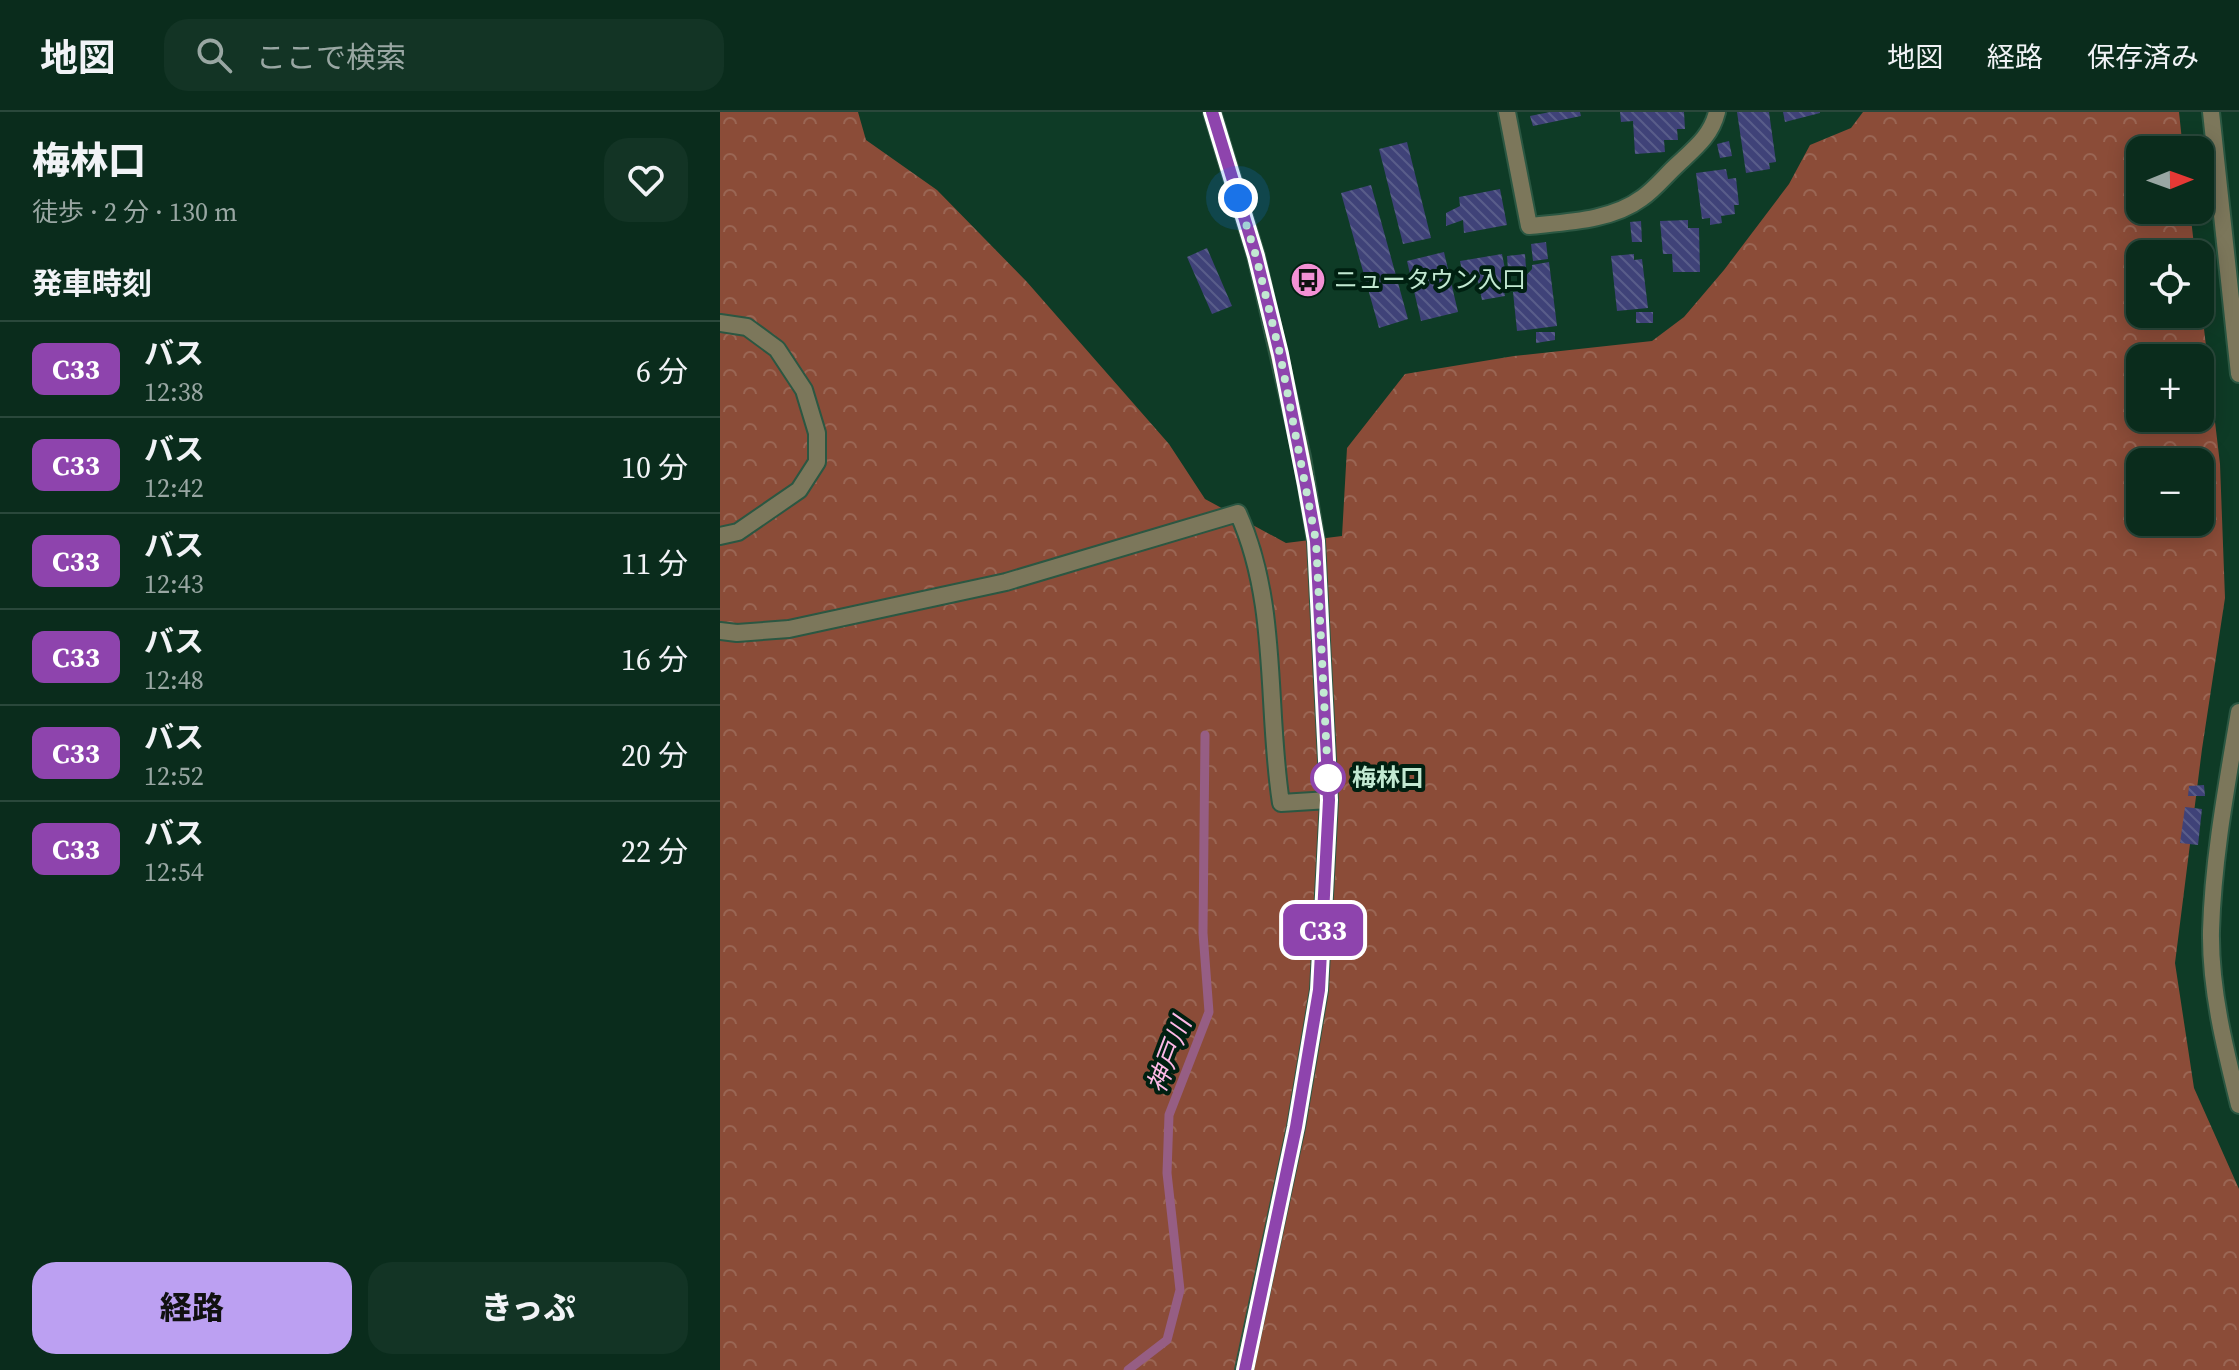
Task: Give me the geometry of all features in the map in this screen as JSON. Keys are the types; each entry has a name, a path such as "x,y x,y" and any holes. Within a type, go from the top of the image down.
{"street":[{"path":"1212,112 1256,256 1280,354 1309,499 1316,541 1320,601 1329,800 1319,990 1296,1127 1244,1370"},
{"path":"1507,112 1529,226 1569,222 1615,212 1633,204 1646,196 1702,142 1713,129 1717,112"},
{"path":"2211,112 2239,374"},
{"path":"720,323 747,327 777,349 804,390 817,433 817,462 799,490 738,532 720,536"},
{"path":"720,631 737,633 789,629 1006,582 1238,513 1252,543 1263,586 1281,803 1329,800"},
{"path":"2239,712 2217,864 2211,932 2216,997 2239,1105"}],"green space":[{"path":"720,112 858,112 866,140 937,190 1027,282 1169,444 1205,499 1286,543 1342,536 1347,448 1405,374 1514,356 1652,341 1684,317 1724,270 1789,184 1810,145 1851,128 1863,112 2179,112 2182,136 2126,136 2126,224 2192,224 2193,240 2126,240 2126,328 2204,328 2206,344 2126,344 2126,432 2214,432 2214,413 2220,464 2225,598 2175,963 2194,1088 2239,1189 2239,1370 720,1370"}],"building":[{"path":"1580,112 1581,116 1533,126 1530,116"},
{"path":"1620,112 1684,112 1685,129 1677,129 1678,140 1664,140 1665,152 1635,154 1633,121 1621,122"},
{"path":"1737,112 1769,112 1776,162 1769,163 1770,169 1746,173"},
{"path":"1783,112 1820,112 1820,113 1785,122"},
{"path":"1729,141 1732,156 1720,158 1717,144"},
{"path":"1407,142 1431,238 1403,244 1379,149"},
{"path":"1726,169 1728,179 1736,178 1739,205 1734,205 1735,214 1721,216 1722,223 1710,225 1710,218 1702,219 1696,173"},
{"path":"1371,185 1408,319 1379,328 1341,193"},
{"path":"1500,189 1507,225 1464,233 1463,220 1446,226 1446,213 1460,206 1459,197"},
{"path":"1688,220 1688,228 1699,228 1700,272 1673,272 1672,254 1663,254 1660,221"},
{"path":"1641,221 1642,242 1632,242 1630,222"},
{"path":"1546,242 1548,259 1533,261 1531,244"},
{"path":"1207,248 1232,306 1212,314 1187,257"},
{"path":"1444,252 1458,312 1421,321 1407,261"},
{"path":"1502,254 1506,274 1501,275 1505,296 1482,300 1478,281 1465,284 1460,261"},
{"path":"1525,254 1526,268 1508,270 1507,256"},
{"path":"1634,254 1634,260 1642,259 1648,308 1617,311 1611,256"},
{"path":"1549,262 1557,326 1517,331 1513,292 1522,291 1522,280 1532,265"},
{"path":"1636,312 1653,312 1653,323 1636,323"},
{"path":"1536,332 1555,332 1555,340 1536,343"},
{"path":"2204,785 2205,796 2188,796 2189,786"},
{"path":"2185,807 2202,809 2198,845 2180,843"}],"waterway":[{"name":"神戸川","path":"1128,1370 1167,1340 1180,1290 1167,1173 1169,1115 1209,1012 1203,933 1205,735"}],"bus line":[{"name":"C33","path":"1212,112 1256,256 1302,457 1316,541 1329,800 1319,990 1296,1127 1245,1370"}],"place":[{"name":"ニュータウン入口","path":"1308,280"},
{"name":"梅林口","path":"1328,778"}],"route":[{"path":"1238,198 1280,354 1316,541 1328,778"}]}
